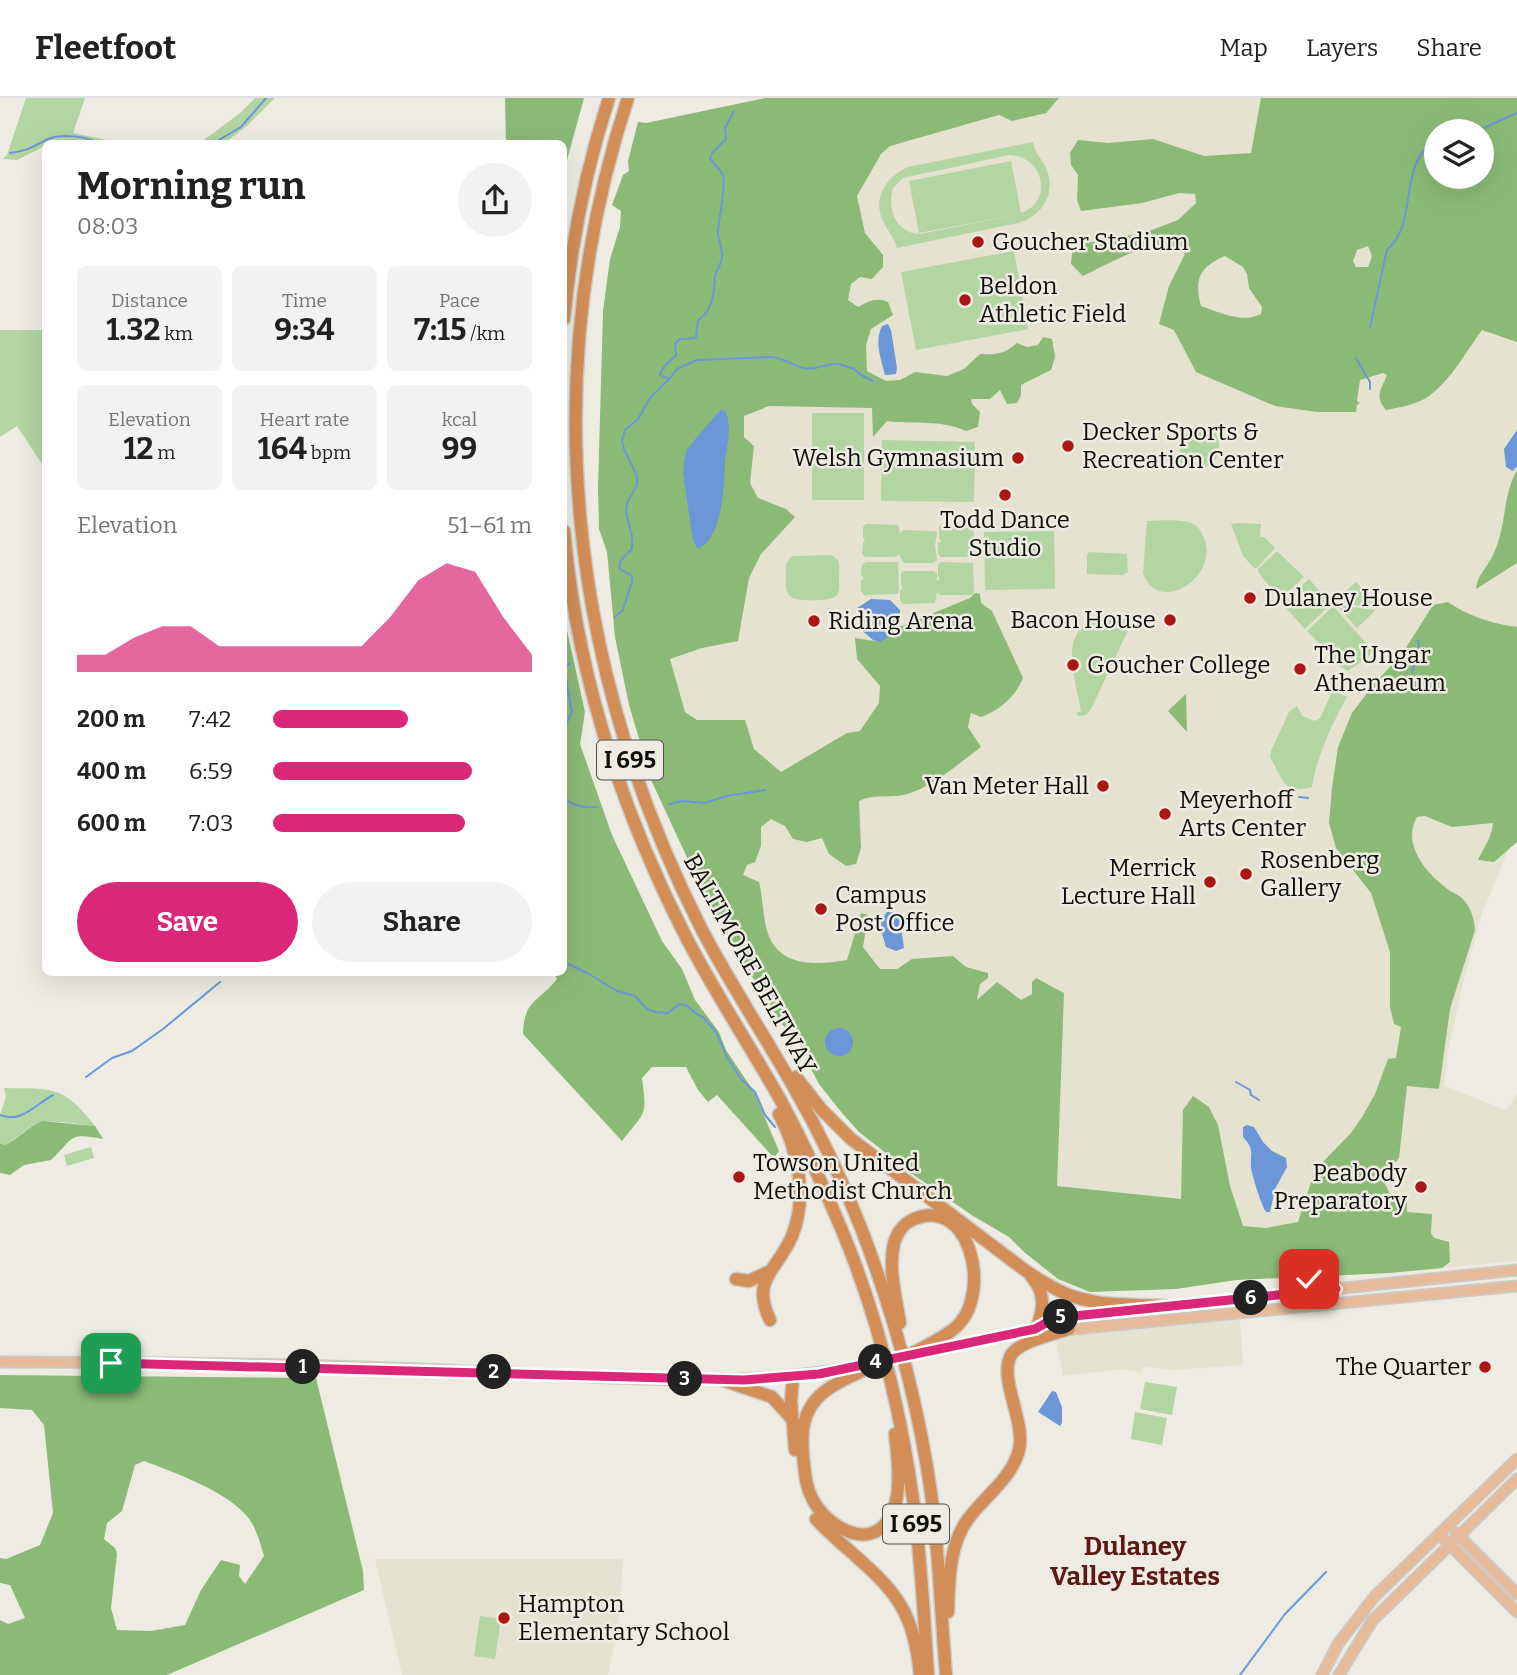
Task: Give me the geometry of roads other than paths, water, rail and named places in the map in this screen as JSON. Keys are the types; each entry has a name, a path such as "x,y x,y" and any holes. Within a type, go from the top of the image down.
{"highway":[{"path":"567,298 578,221 594,146 609,98"},
{"name":"BALTIMORE BELTWAY","path":"628,98 612,150 595,223 581,317 576,408 583,551 600,652 641,794 667,855 692,909 796,1091 839,1176 878,1274 907,1370 931,1496 946,1675"},
{"name":"BALTIMORE BELTWAY","path":"567,551 581,643 609,755 642,842 688,941 780,1101 817,1174 857,1269 889,1375 913,1498 928,1675"},
{"path":"688,941 782,1121 795,1158 800,1192 796,1222 786,1247 768,1272 761,1293 770,1320"},
{"path":"746,1005 805,1090 835,1124 1026,1271 1076,1298 1105,1303 1167,1306"},
{"path":"907,1370 894,1282 893,1251 901,1229 912,1220 941,1218 957,1230 971,1251 976,1271 975,1292 967,1314 954,1329 932,1346 909,1355"},
{"path":"1026,1271 1035,1281 1042,1297 1043,1313 1035,1329"},
{"path":"736,1279 749,1281 768,1272"},
{"path":"946,1675 949,1584 954,1546 969,1517 1009,1472 1020,1446 1021,1436 1008,1377 1008,1362 1020,1346 1069,1329"},
{"path":"879,1362 858,1370 813,1403 805,1419 802,1438 806,1483 813,1501 842,1530 857,1534 871,1532 884,1525 896,1499 896,1444 889,1375"},
{"path":"793,1377 792,1419 799,1484 806,1504 819,1522 886,1586 901,1606 916,1648 920,1675"},
{"path":"722,1380 772,1397 792,1419"}],"main road":[{"path":"1296,1264 1311,1280 1336,1289"},
{"path":"1035,1329 1055,1318 1517,1270"},
{"path":"932,1346 1035,1329 1056,1331 1517,1286"},
{"path":"879,1362 909,1355"},
{"path":"0,1362 426,1370 722,1380 793,1377 858,1370"},
{"path":"1322,1675 1338,1644 1375,1596 1517,1459"},
{"path":"1339,1675 1373,1621 1517,1479"},
{"path":"1449,1526 1517,1594"},
{"path":"1439,1535 1517,1612"}],"water":[{"path":"888,324 897,368 896,374 885,375 879,338 882,326"},
{"path":"721,410 726,412 729,431 723,497 713,534 698,549 693,541 683,473 685,459 689,447"},
{"path":"1517,430 1517,466 1513,471 1506,467 1504,449"},
{"path":"871,599 890,600 900,610 895,629 880,642 873,640 859,628 857,608"},
{"path":"887,912 899,913 904,948 896,951 886,947 880,927"},
{"path":"839,1028 849,1032 853,1042 849,1052 839,1056 829,1052 825,1042 829,1032"},
{"path":"1243,1127 1254,1127 1272,1151 1286,1158 1287,1167 1275,1189 1270,1212 1264,1209 1257,1191 1251,1168 1251,1148 1243,1137"},
{"path":"1052,1391 1056,1392 1062,1407 1060,1426 1038,1412"}],"waterway":[{"path":"219,140 241,127 266,98"},
{"path":"615,617 623,610 632,581 632,576 620,569 620,563 632,549 632,536 626,513 627,503 637,485 637,476 622,440 625,430 638,419 650,398 669,379 660,375 676,355 675,344 680,339 696,338 698,320 707,312 712,301 716,274 722,259 718,230 724,181 721,171 710,158 726,139 725,128 734,111"},
{"path":"1494,123 1517,113"},
{"path":"46,140 66,136 92,140"},
{"path":"10,153 42,142"},
{"path":"1370,327 1387,250 1397,238 1403,224 1412,177 1424,150"},
{"path":"670,378 677,369 697,360 771,357 808,369 841,365 853,368 873,381"},
{"path":"1356,358 1370,382 1370,389"},
{"path":"1412,672 1419,650 1418,640"},
{"path":"567,684 572,712 567,722"},
{"path":"669,804 683,801 705,803 726,796 765,790"},
{"path":"1299,797 1308,798"},
{"path":"567,800 580,806 598,807"},
{"path":"567,963 617,991 635,996 647,1009 668,1013 679,1004 686,1005 703,1017 716,1032 727,1057 741,1079 755,1092 765,1115 775,1127"},
{"path":"86,1077 112,1058 132,1051 220,982"},
{"path":"1236,1082 1250,1090 1251,1095 1259,1100"},
{"path":"0,1115 22,1115 53,1095"},
{"path":"1240,1675 1285,1614 1326,1572"}],"place":[{"name":"Goucher Stadium","path":"978,242"},
{"name":"Beldon Athletic Field","path":"965,300"},
{"name":"Decker Sports & Recreation Center","path":"1068,446"},
{"name":"Welsh Gymnasium","path":"1018,458"},
{"name":"Todd Dance Studio","path":"1005,495"},
{"name":"Dulaney House","path":"1250,598"},
{"name":"Bacon House","path":"1170,620"},
{"name":"Riding Arena","path":"814,621"},
{"name":"Goucher College","path":"1073,665"},
{"name":"The Ungar Athenaeum","path":"1300,669"},
{"name":"Van Meter Hall","path":"1103,786"},
{"name":"Meyerhoff Arts Center","path":"1165,814"},
{"name":"Rosenberg Gallery","path":"1246,874"},
{"name":"Merrick Lecture Hall","path":"1210,882"},
{"name":"Campus Post Office","path":"821,909"},
{"name":"Towson United Methodist Church","path":"739,1177"},
{"name":"Peabody Preparatory","path":"1421,1187"},
{"name":"The Quarter","path":"1485,1367"},
{"name":"Hampton Elementary School","path":"504,1618"}],"district":[{"name":"Dulaney Valley Estates","path":"1135,1561"}]}
